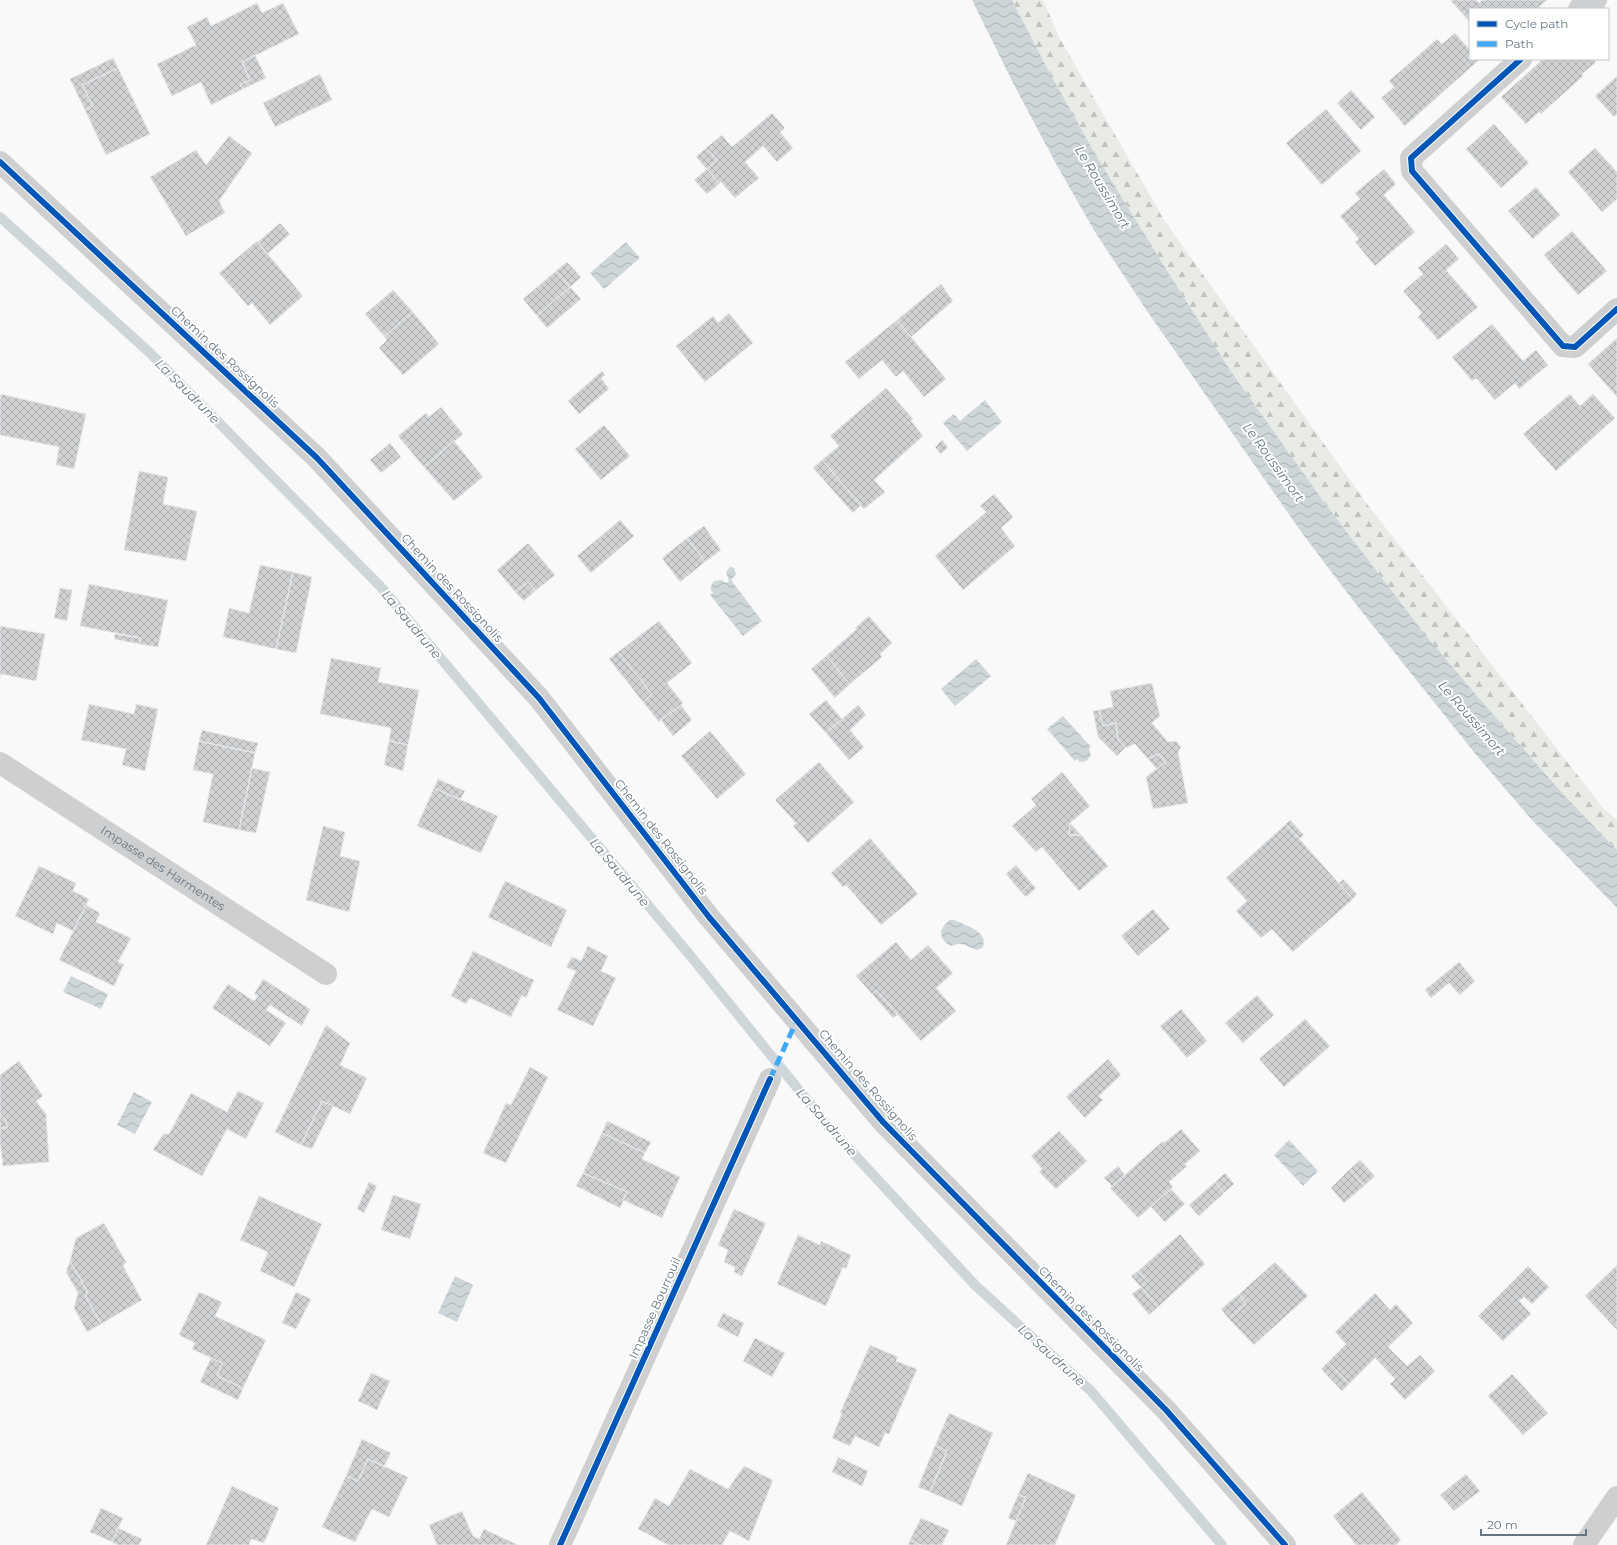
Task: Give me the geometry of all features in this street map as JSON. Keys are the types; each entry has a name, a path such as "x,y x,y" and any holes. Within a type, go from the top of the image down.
{"street":[{"path":"1581,8 1596,0"},
{"path":"1520,60 1411,158 1412,171 1563,346 1575,348 1617,309"},
{"name":"Chemin des Rossignolis","path":"0,162 317,458 539,698 709,916 883,1122 1166,1410 1285,1545"},
{"name":"Impasse des Harmentes","path":"0,763 326,974"},
{"name":"Impasse Bourrouil","path":"560,1545 770,1079"},
{"path":"1584,1545 1617,1497"}],"green space":[{"path":"1012,0 1043,0 1059,37 1164,220 1364,500 1603,808 1617,820 1617,850 1564,795 1427,637 1324,502 1232,373 1097,157 1047,68"}],"water":[{"name":"Le Roussimort","path":"972,0 1012,0 1047,68 1097,157 1232,373 1324,502 1427,637 1564,795 1617,850 1617,908 1532,820 1477,756 1358,607 1302,533 1147,311 1095,232 1055,162 1011,79"},
{"path":"626,242 640,258 604,289 590,273"},
{"path":"985,400 1002,422 967,451 943,423 954,414 960,421"},
{"path":"730,567 734,568 736,574 731,580 762,621 743,636 710,595 713,593 711,587 715,581 721,580 726,583 729,581 726,572"},
{"path":"976,659 991,676 955,706 941,689"},
{"path":"1063,716 1091,747 1089,749 1091,756 1086,761 1080,762 1077,759 1075,761 1047,729"},
{"path":"950,920 954,920 980,933 984,942 982,948 977,950 962,944 951,946 947,943 941,934 943,927"},
{"path":"71,976 108,994 101,1009 63,992"},
{"path":"134,1092 152,1102 135,1134 117,1125"},
{"path":"1289,1140 1318,1171 1303,1186 1274,1155"},
{"path":"455,1276 473,1285 457,1322 438,1313"}],"building":[{"path":"1476,0 1479,3 1482,0 1547,0 1538,8 1469,8 1469,21 1451,1"},
{"path":"257,3 262,13 283,3 299,34 242,62 250,80 240,85 243,89 211,105 201,82 172,96 157,64 196,45 187,27 207,17 211,26"},
{"path":"1455,33 1469,49 1469,60 1479,60 1405,126 1381,98 1394,87 1389,81 1437,39 1442,44"},
{"path":"255,55 266,78 243,89 240,85 250,80 242,62"},
{"path":"113,58 118,68 82,85 93,106 85,110 70,79"},
{"path":"1542,60 1594,60 1596,62 1582,74 1583,76 1541,114 1539,112 1526,124 1501,97"},
{"path":"118,68 150,134 106,155 85,110 93,106 82,85"},
{"path":"320,74 332,100 275,127 263,103"},
{"path":"1617,76 1617,114 1614,117 1595,96"},
{"path":"1351,90 1375,117 1361,130 1337,103"},
{"path":"1326,109 1361,151 1322,185 1286,143"},
{"path":"772,113 785,128 780,132 793,148 777,162 763,146 745,162 759,178 735,198 721,182 719,184 707,169 717,160 706,148 722,135 732,147"},
{"path":"1494,124 1529,163 1501,188 1466,149"},
{"path":"229,136 252,153 219,201 225,213 186,236 150,177 196,150 206,165"},
{"path":"706,148 717,160 707,169 696,157"},
{"path":"1595,148 1617,172 1617,199 1602,212 1568,172"},
{"path":"707,169 719,184 707,194 694,180"},
{"path":"1384,169 1396,184 1384,195 1415,232 1375,266 1355,242 1359,239 1340,216 1360,199 1355,193"},
{"path":"1536,187 1560,215 1533,239 1508,211"},
{"path":"280,223 290,234 267,254 258,242"},
{"path":"1572,231 1607,271 1578,295 1544,255"},
{"path":"257,241 303,296 270,325 252,303 248,306 219,273"},
{"path":"1446,244 1459,259 1446,270 1478,307 1438,340 1418,317 1422,313 1403,291 1423,274 1418,268"},
{"path":"567,262 581,277 570,287 556,271"},
{"path":"556,271 570,287 537,316 523,299"},
{"path":"941,284 953,301 911,337 897,320"},
{"path":"570,287 581,299 547,328 537,316"},
{"path":"393,290 413,312 384,336 365,314"},
{"path":"413,312 439,344 403,375 379,348 387,340 384,336"},
{"path":"729,313 753,343 705,382 676,346 713,316 718,323"},
{"path":"897,320 946,379 924,397 903,371 896,377 882,360 859,379 845,362"},
{"path":"1492,324 1523,361 1536,350 1548,365 1519,389 1515,383 1495,400 1476,378 1472,381 1452,357"},
{"path":"1617,338 1617,397 1588,364"},
{"path":"602,371 605,375 601,378 609,389 579,414 568,401"},
{"path":"886,388 913,419 911,421 923,436 874,480 885,492 864,509 822,460 839,446 830,436"},
{"path":"1,394 86,414 74,469 56,465 59,447 0,435"},
{"path":"1570,394 1580,406 1593,394 1615,418 1556,471 1523,434"},
{"path":"441,407 463,434 424,467 398,436 426,413 429,417"},
{"path":"604,425 630,456 601,480 575,449"},
{"path":"942,440 948,447 941,454 935,447"},
{"path":"454,441 483,477 454,501 424,467"},
{"path":"390,443 401,457 381,473 370,460"},
{"path":"822,460 861,505 853,513 813,468"},
{"path":"139,471 168,477 163,504 197,511 186,561 124,550"},
{"path":"994,494 1013,517 1001,528 1015,546 963,590 935,556 986,512 980,506"},
{"path":"620,520 634,536 591,573 577,556"},
{"path":"704,526 721,550 705,562 687,538"},
{"path":"687,538 705,562 680,582 662,558"},
{"path":"528,543 555,575 535,591 528,582 515,592 497,570"},
{"path":"260,565 293,572 276,649 223,637 229,608 249,613"},
{"path":"293,572 312,577 296,653 276,649"},
{"path":"528,582 535,591 524,601 515,592"},
{"path":"89,584 168,600 158,647 139,644 141,638 80,626"},
{"path":"60,588 72,590 67,621 54,618"},
{"path":"869,616 892,643 880,654 882,657 850,684 826,656 857,629 855,628"},
{"path":"659,621 692,663 667,683 683,703 659,722 643,702 652,694 618,652"},
{"path":"0,626 45,634 36,681 1,674 0,679"},
{"path":"115,634 141,638 139,644 114,639"},
{"path":"618,652 652,694 643,702 609,659"},
{"path":"826,656 850,684 835,698 811,669"},
{"path":"331,658 381,668 378,682 419,690 408,745 389,741 391,728 320,714"},
{"path":"1152,683 1160,716 1152,723 1168,742 1176,741 1181,747 1178,752 1188,803 1153,809 1146,777 1166,762 1159,754 1148,759 1135,744 1125,748 1118,739 1116,723 1103,726 1099,710 1113,707 1110,691"},
{"path":"826,700 842,719 826,733 809,714"},
{"path":"89,704 134,714 136,704 158,709 145,771 122,765 126,749 81,740"},
{"path":"681,705 692,720 673,736 661,720"},
{"path":"858,705 866,715 850,730 864,747 849,760 826,733"},
{"path":"1099,710 1103,726 1116,723 1118,739 1125,748 1117,756 1098,737 1093,711"},
{"path":"202,730 258,743 255,753 199,741"},
{"path":"710,731 746,774 717,799 681,756"},
{"path":"199,741 255,753 239,830 203,822 213,774 193,770"},
{"path":"389,741 408,745 403,771 384,765"},
{"path":"1159,754 1166,762 1157,769 1148,759"},
{"path":"819,762 854,802 808,843 793,826 796,823 775,800"},
{"path":"252,768 270,772 256,833 239,830"},
{"path":"1062,772 1090,806 1070,823 1069,835 1081,835 1108,866 1079,891 1042,847 1036,852 1012,826 1036,805 1031,799"},
{"path":"438,779 465,791 460,800 434,788"},
{"path":"434,788 498,816 481,853 417,826"},
{"path":"1290,820 1304,835 1299,839 1286,824"},
{"path":"1070,823 1081,835 1069,835"},
{"path":"1286,824 1353,899 1293,952 1272,929 1261,938 1236,911 1247,901 1226,878"},
{"path":"323,826 345,832 340,856 360,861 349,912 306,900"},
{"path":"870,838 918,894 881,925 846,885 843,887 831,873"},
{"path":"1016,865 1031,883 1021,892 1006,874"},
{"path":"39,866 76,883 73,891 89,899 73,931 57,923 53,934 15,916"},
{"path":"1343,879 1357,894 1353,899 1339,883"},
{"path":"505,881 567,910 551,947 488,917"},
{"path":"1031,883 1036,888 1026,897 1021,892"},
{"path":"86,905 100,913 96,922 131,938 118,962 124,964 114,986 59,960"},
{"path":"1153,909 1170,929 1138,956 1121,936"},
{"path":"896,942 911,960 928,945 953,973 936,988 956,1011 921,1041 876,990 872,994 856,976"},
{"path":"588,946 608,956 601,971 616,978 593,1026 557,1010 576,971 566,967 572,957 581,961"},
{"path":"473,951 534,980 526,998 522,995 511,1017 470,998 466,1004 451,996"},
{"path":"1459,962 1475,981 1460,995 1449,983 1431,998 1425,990"},
{"path":"263,979 310,1009 302,1026 270,1005 266,1010 286,1023 270,1046 212,1008 228,984 254,1001 258,996 254,994"},
{"path":"876,990 898,1014 893,1018 872,994"},
{"path":"1257,995 1274,1015 1243,1043 1225,1023"},
{"path":"1181,1009 1207,1041 1187,1058 1160,1026"},
{"path":"1305,1019 1330,1046 1284,1087 1259,1059"},
{"path":"326,1025 350,1043 340,1065 367,1078 350,1114 322,1101 301,1145 275,1132"},
{"path":"1108,1059 1121,1075 1099,1096 1103,1100 1085,1118 1066,1097"},
{"path":"19,1061 43,1096 36,1101 46,1114 49,1162 3,1166 0,1128 7,1128 6,1121 0,1113 0,1075"},
{"path":"530,1067 548,1077 506,1163 483,1153 506,1103 511,1105"},
{"path":"238,1091 264,1103 246,1139 227,1129 202,1176 153,1150 163,1134 169,1134 191,1093 227,1112"},
{"path":"322,1101 333,1106 312,1149 301,1145"},
{"path":"0,1113 6,1121 7,1128 0,1128"},
{"path":"607,1121 651,1142 645,1153 602,1133"},
{"path":"1181,1129 1200,1151 1185,1164 1187,1166 1169,1182 1173,1187 1138,1218 1110,1188 1163,1141 1164,1143"},
{"path":"1059,1131 1087,1161 1056,1189 1039,1172 1042,1169 1031,1156"},
{"path":"602,1133 645,1153 642,1159 680,1177 662,1218 623,1200 627,1192 583,1173"},
{"path":"1360,1160 1375,1176 1364,1186 1350,1169"},
{"path":"1118,1166 1125,1175 1112,1186 1104,1178"},
{"path":"1350,1169 1364,1186 1344,1203 1331,1188"},
{"path":"583,1173 627,1192 620,1208 576,1186"},
{"path":"1225,1173 1234,1184 1224,1193 1215,1182"},
{"path":"369,1182 377,1186 364,1213 357,1209"},
{"path":"1215,1182 1224,1193 1199,1216 1189,1205"},
{"path":"1171,1189 1185,1204 1165,1222 1151,1207"},
{"path":"393,1195 421,1204 410,1239 381,1230"},
{"path":"259,1196 322,1224 294,1287 260,1271 268,1252 240,1240"},
{"path":"734,1209 766,1223 742,1276 734,1272 735,1267 724,1262 728,1250 718,1245"},
{"path":"104,1223 126,1262 123,1266 142,1300 101,1324 86,1297 87,1291 70,1261 76,1238"},
{"path":"1180,1234 1205,1264 1158,1307 1141,1287 1147,1281 1138,1271"},
{"path":"798,1235 820,1245 821,1241 851,1255 846,1269 843,1267 826,1306 777,1284"},
{"path":"70,1261 87,1291 86,1297 101,1324 87,1332 74,1308 78,1293 66,1272"},
{"path":"1275,1262 1308,1296 1254,1345 1229,1319 1246,1303 1239,1294"},
{"path":"1617,1265 1617,1330 1585,1296"},
{"path":"1528,1266 1549,1287 1532,1304 1524,1297 1519,1301 1531,1314 1503,1341 1478,1316"},
{"path":"1138,1271 1147,1281 1141,1287 1131,1276"},
{"path":"1141,1287 1158,1307 1149,1315 1132,1294"},
{"path":"199,1292 222,1302 215,1316 266,1340 243,1388 217,1376 222,1363 192,1349 195,1343 179,1335"},
{"path":"296,1292 311,1299 296,1329 282,1323"},
{"path":"1375,1293 1390,1310 1396,1304 1413,1323 1388,1347 1407,1366 1420,1355 1435,1371 1405,1400 1390,1384 1395,1379 1375,1358 1349,1384 1328,1362 1346,1344 1335,1332"},
{"path":"1239,1294 1246,1303 1229,1319 1221,1309"},
{"path":"723,1313 744,1323 738,1337 717,1326"},
{"path":"755,1338 785,1353 772,1377 743,1361"},
{"path":"870,1345 898,1357 896,1361 917,1369 889,1434 885,1433 879,1447 855,1436 850,1446 832,1438 842,1413 840,1413"},
{"path":"211,1358 222,1363 217,1376 243,1388 238,1400 200,1382"},
{"path":"1328,1362 1349,1384 1342,1391 1321,1369"},
{"path":"371,1373 390,1381 377,1410 358,1401"},
{"path":"1512,1374 1548,1413 1523,1435 1488,1396"},
{"path":"949,1413 993,1433 962,1506 930,1492 947,1451 935,1446"},
{"path":"362,1439 391,1453 384,1466 368,1459 358,1481 346,1476"},
{"path":"935,1446 947,1451 930,1492 918,1487"},
{"path":"838,1457 868,1471 862,1486 832,1472"},
{"path":"368,1459 408,1477 389,1517 372,1509 355,1542 322,1527 346,1476 358,1481"},
{"path":"744,1466 773,1480 749,1541 730,1531 722,1545 668,1545 638,1529 655,1498 669,1506 690,1469 728,1489"},
{"path":"1028,1473 1076,1495 1055,1545 1006,1545 1026,1497 1018,1495"},
{"path":"1466,1474 1480,1491 1454,1511 1440,1495"},
{"path":"232,1486 279,1508 264,1543 251,1539 249,1545 206,1545"},
{"path":"1362,1492 1401,1540 1396,1545 1356,1545 1333,1516"},
{"path":"1018,1495 1026,1497 1016,1521 1008,1518"},
{"path":"101,1508 123,1518 112,1542 90,1532"},
{"path":"462,1511 473,1536 479,1539 484,1529 518,1545 437,1545 429,1525"},
{"path":"921,1518 949,1530 942,1545 921,1545 910,1540"},
{"path":"118,1528 142,1539 139,1545 118,1545 112,1542"},
{"path":"910,1540 921,1545 908,1545"}],"waterway":[{"name":"La Saudrune","path":"0,217 149,352 380,586 689,954 828,1126 975,1285 1091,1391 1222,1545"}],"marked path":[{"path":"770,1079 797,1020"}],"cycle path":[{"path":"1520,60 1411,158 1412,171 1563,346 1575,347 1617,309"},
{"path":"0,162 317,458 539,698 709,917 883,1122 1166,1410 1285,1545"},
{"path":"560,1545 770,1079"}]}
